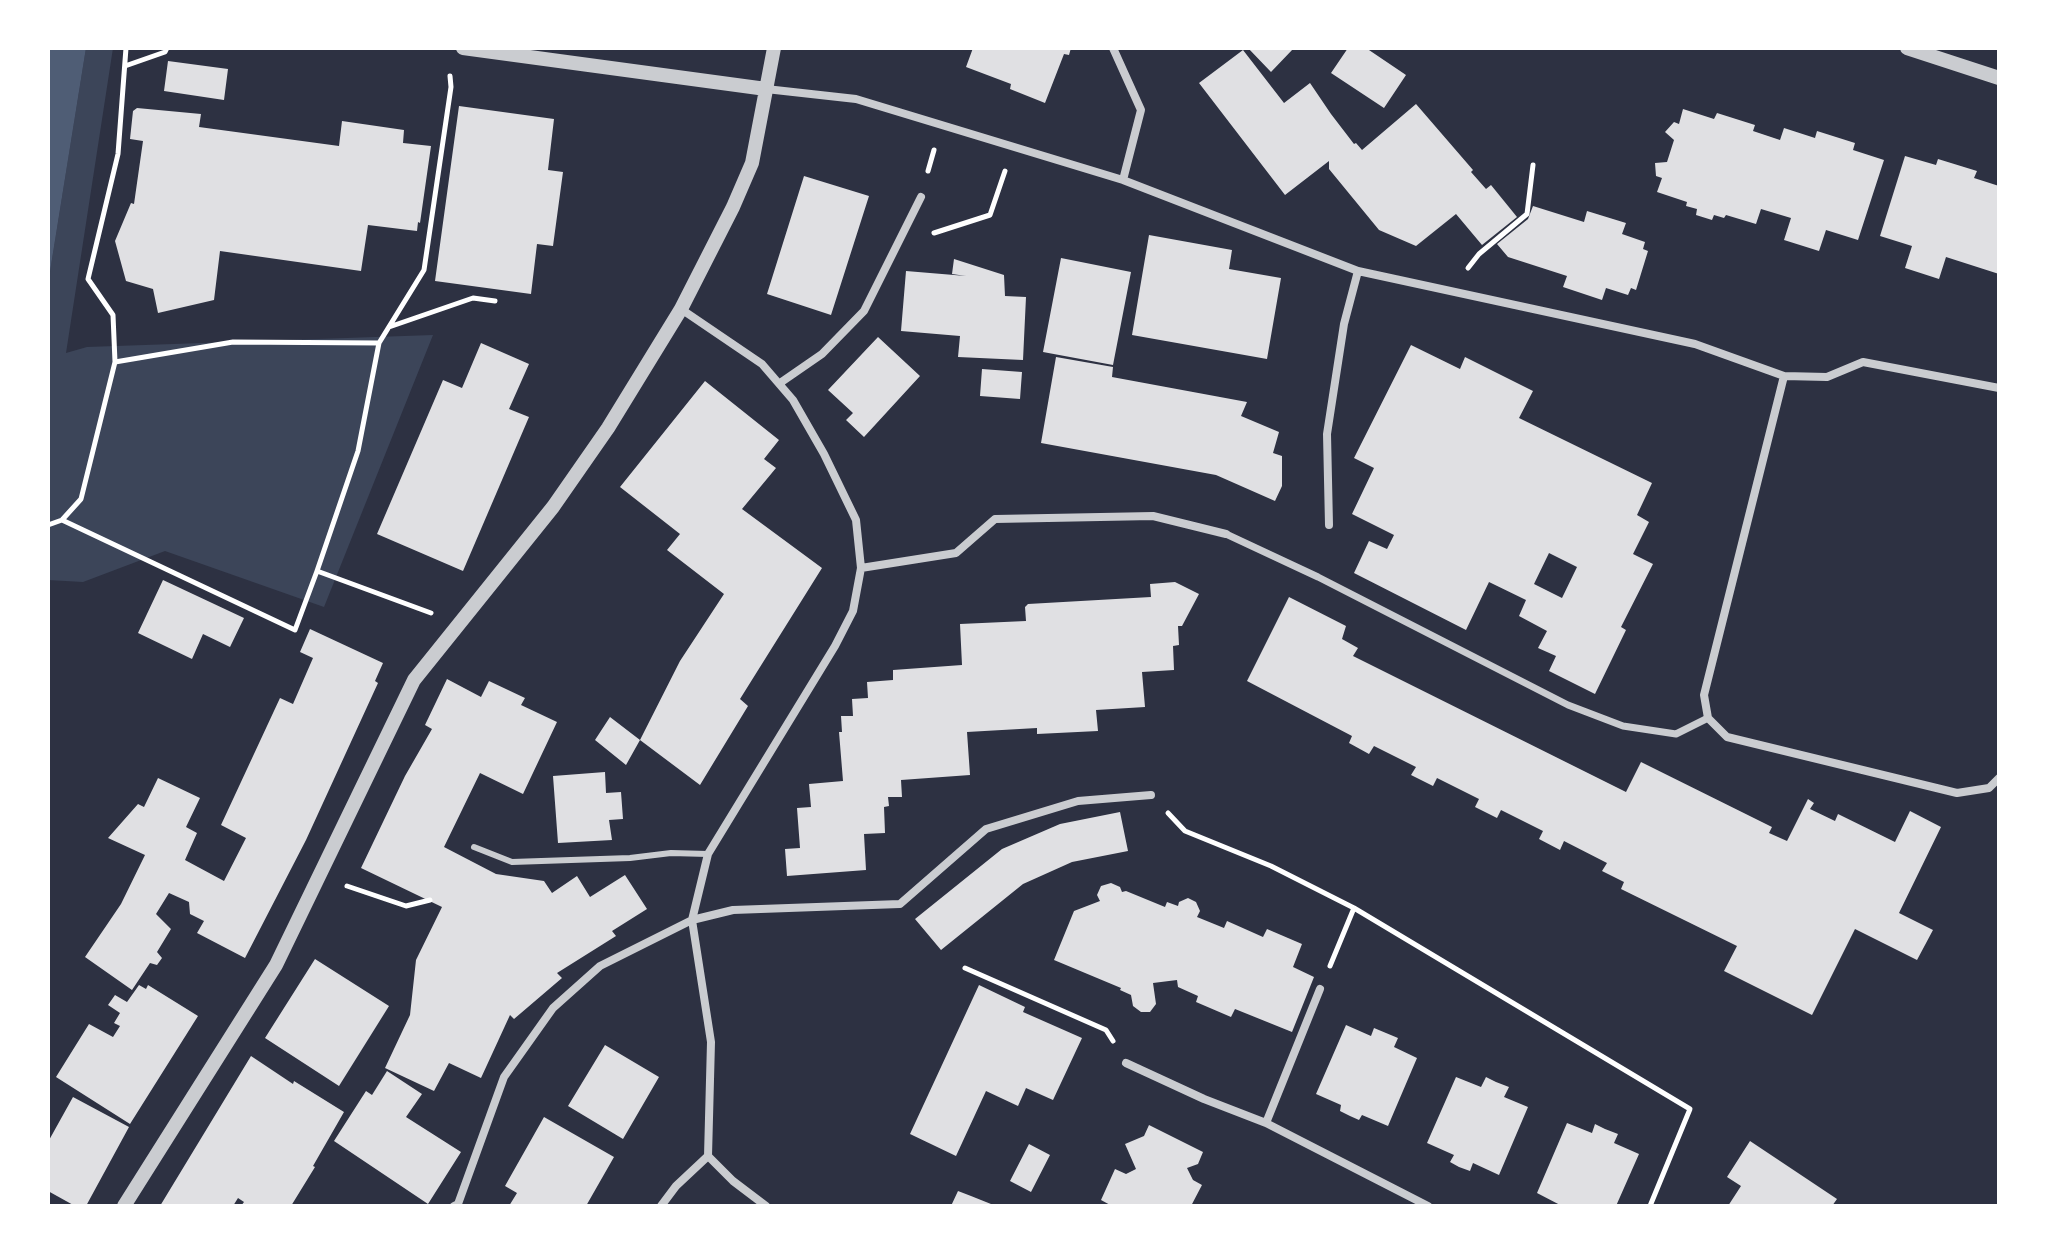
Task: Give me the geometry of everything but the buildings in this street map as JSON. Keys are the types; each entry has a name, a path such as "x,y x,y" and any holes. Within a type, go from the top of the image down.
{"street":[{"path":"463,48 856,99 1123,180 1358,271 1695,344 1784,376 1827,377 1863,362 1999,388"},
{"path":"124,1206 276,965 414,680 553,507 608,428 681,309 752,163 774,48"},
{"path":"1113,48 1141,110 1123,180"},
{"path":"1907,48 1999,78"},
{"path":"780,383 822,354 864,311 921,197"},
{"path":"1329,525 1327,434 1344,324 1358,271"},
{"path":"661,1206 676,1186 708,1156 711,1042 692,920 708,854 835,646 853,611 861,568 856,520 824,454 780,383 762,364 681,309"},
{"path":"1784,376 1704,695 1708,718 1727,737 1957,793 1989,788 1999,778"},
{"path":"861,568 956,553 995,519 1153,516 1226,534 1318,577 1568,705 1623,726 1676,734 1708,718"},
{"path":"454,1206 458,1204 504,1077 553,1008 600,966 692,920 733,910 900,904 986,829 1078,801 1151,795"},
{"path":"1266,1123 1320,989"},
{"path":"1126,1063 1266,1123 1428,1206"},
{"path":"708,1156 733,1181 766,1206"}],"lane":[{"path":"474,847 512,862 630,858 671,853 708,854"}],"path":[{"path":"48,525 62,520 81,499 115,362 113,315 88,279 118,154 126,48"},
{"path":"125,66 165,52 167,48"},
{"path":"62,520 295,630 358,451 379,343 424,270 451,87 450,74"},
{"path":"1450,291 1479,254 1527,214 1533,165"},
{"path":"897,245 990,215 995,204"},
{"path":"389,327 473,298 495,301"},
{"path":"115,362 233,342 379,343"},
{"path":"317,571 459,623"},
{"path":"1151,795 1185,831 1271,866 1354,908 1690,1109 1650,1206"},
{"path":"321,877 406,906 430,900"},
{"path":"1320,989 1354,908"},
{"path":"965,968 1106,1030 1126,1063"}],"shaded area":[{"path":"48,48 86,48 48,284"},
{"path":"86,48 113,48 66,353 87,347 433,335 324,607 165,551 83,582 48,580 48,284"}]}
